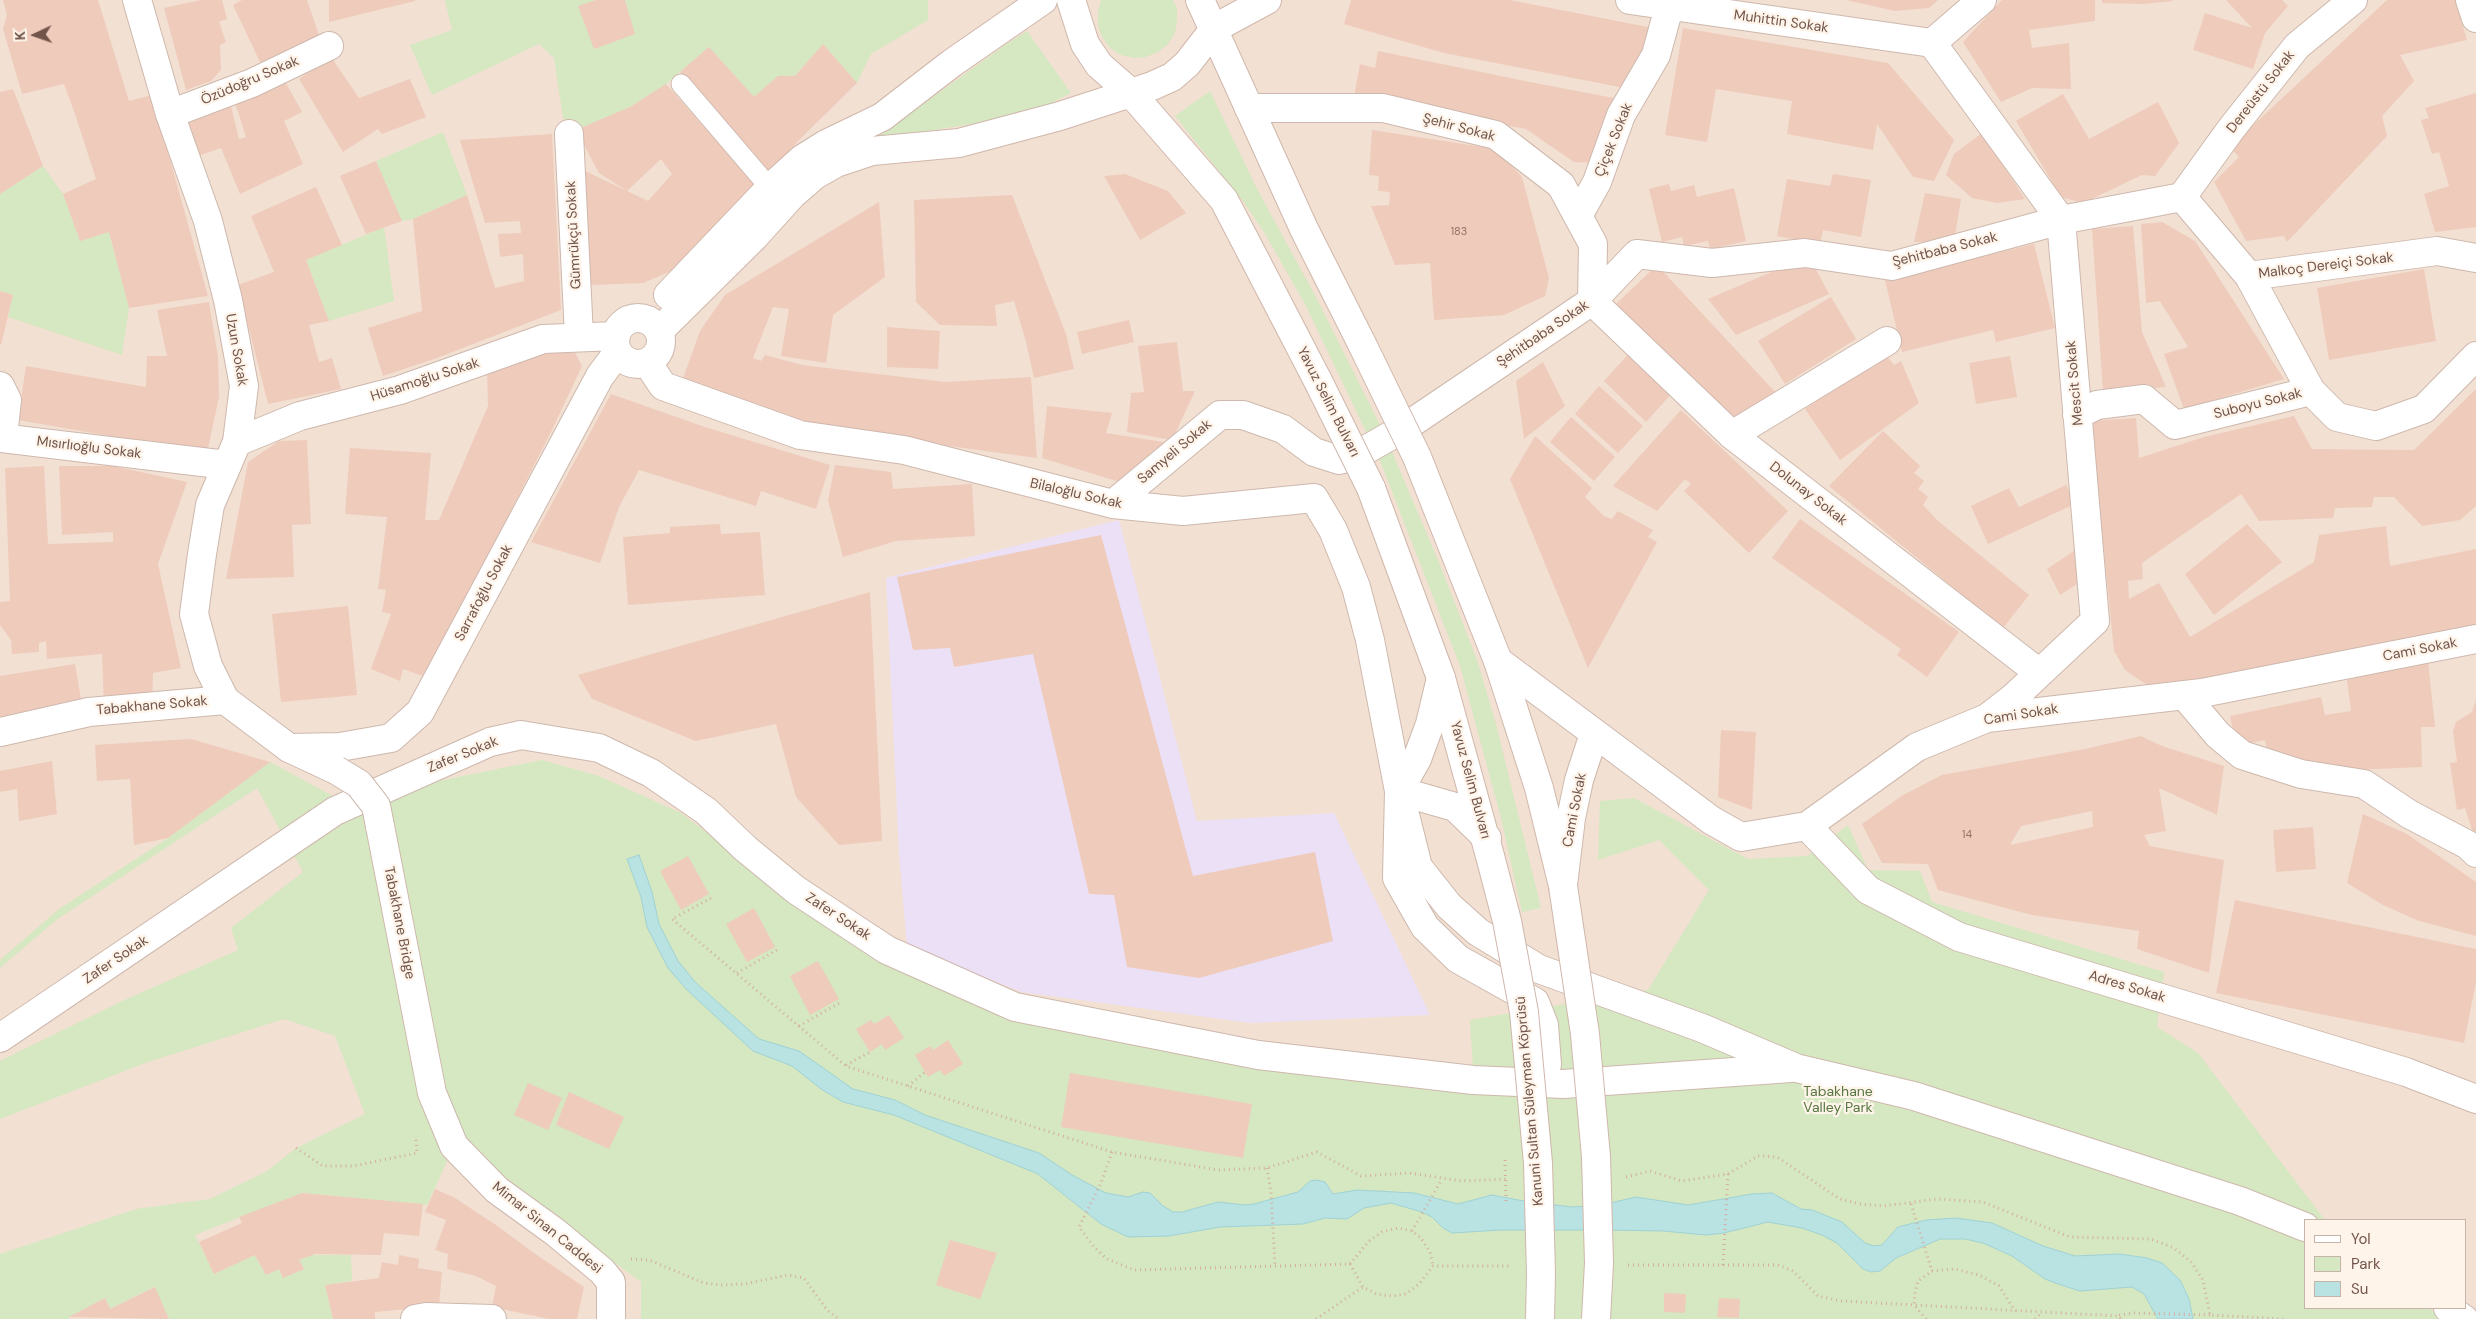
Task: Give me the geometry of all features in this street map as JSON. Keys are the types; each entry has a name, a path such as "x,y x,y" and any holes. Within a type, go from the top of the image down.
{"street":[{"name":"Uzun Sokak","path":"137,0 170,114 208,221 228,300 244,386 232,454 210,505 194,614 208,666 225,700"},
{"path":"652,325 814,175 836,163 868,138 882,117 952,63 1044,0"},
{"name":"Yavuz Selim Bulvarı","path":"1071,0 1085,44 1099,65 1130,92 1224,200 1371,488 1442,678 1488,847"},
{"path":"1200,0 1215,28 1304,229 1418,457 1498,661 1538,788 1563,886 1585,1034 1596,1157 1598,1262 1596,1319"},
{"path":"652,325 770,188 802,159 826,144 868,138 959,143 1060,116 1152,86 1172,77 1198,52 1215,28 1267,0"},
{"name":"Muhittin Sokak","path":"1630,0 1671,3 1932,43"},
{"path":"1982,0 1932,43 2061,220"},
{"name":"Dereüstü Sokak","path":"2182,197 2231,129 2297,46 2352,0"},
{"path":"2470,0 2476,18"},
{"name":"Çiçek Sokak","path":"1578,216 1597,182 1621,115 1656,55 1671,3"},
{"name":"Özüdoğru Sokak","path":"170,114 252,83 329,46"},
{"name":"Şehir Sokak","path":"1249,108 1383,108 1496,135 1561,185 1593,244 1592,301"},
{"name":"Gümrükçü Sokak","path":"569,134 579,336"},
{"name":"Şehitbaba Sokak","path":"1404,428 1592,301 1638,254 1712,263 1805,253 1892,266 2061,220 2182,197"},
{"name":"Malkoç Dereiçi Sokak","path":"2182,197 2249,276 2437,251 2476,258"},
{"name":"Mescit Sokak","path":"1987,718 2014,697 2038,672 2095,621 2061,220"},
{"path":"2249,276 2311,391"},
{"name":"Dolunay Sokak","path":"1592,301 1732,435 2038,672"},
{"path":"632,319 652,325 661,345 654,358 647,362 630,362 617,344 625,323 632,319"},
{"name":"Hüsamoğlu Sokak","path":"232,454 300,416 400,390 543,339 579,336 617,344"},
{"path":"1732,435 1887,341"},
{"name":"Sarrafoğlu Sokak","path":"289,748 340,747 392,738 420,712 617,344"},
{"name":"Suboyu Sokak","path":"2078,416 2097,405 2144,399 2175,425 2311,391 2337,417 2376,426 2424,409 2476,356"},
{"name":"Bilaloğlu Sokak","path":"647,362 663,386 800,435 904,450 1113,504 1183,511 1314,498 1333,530 1356,588 1382,695 1399,791"},
{"name":"Mısırlıoğlu Sokak","path":"0,386 6,400 1,438 232,454"},
{"name":"Samyeli Sokak","path":"1113,504 1220,415 1243,415 1283,429 1314,452 1339,460 1355,456 1404,428"},
{"name":"Cami Sokak","path":"1498,661 1711,820 1742,837 1807,826 1917,747 1987,718 2184,695 2476,639"},
{"path":"1442,678 1430,724 1417,759 1399,791 1397,878 1425,927 1458,959 1535,1002 1544,1025 1546,1064 1544,1082"},
{"path":"2184,695 2218,735 2242,755 2301,774 2364,784 2409,814 2468,846 2476,853"},
{"name":"Tabakhane Sokak","path":"0,732 89,712 225,700 289,748"},
{"name":"Cami Sokak","path":"1563,886 1571,818 1579,780 1594,734"},
{"name":"Zafer Sokak","path":"0,1038 335,811 490,742 522,735 599,748 651,772 706,811 746,849 796,890 887,950 1015,1007 1258,1055 1473,1080 1563,1084 1796,1068"},
{"name":"Tabakhane Bridge","path":"289,748 330,767 359,784 376,806 432,1093"},
{"path":"1399,791 1455,807 1488,847"},
{"path":"1399,791 1418,867 1449,906 1478,932 1539,969 1702,1028 1796,1068 1914,1096 2240,1201 2304,1227"},
{"name":"Adres Sokak","path":"1807,826 1868,890 1959,937 2406,1072 2476,1099"},
{"name":"Kanuni Sultan Süleyman Köprüsü","path":"1488,847 1507,921 1524,1012 1538,1163 1541,1274 1540,1319"},
{"name":"Mimar Sinan Caddesi","path":"432,1093 454,1146 497,1190 555,1232 602,1271 611,1282 611,1319"},
{"path":"2449,1309 2464,1319"},
{"path":"415,1319 426,1317 492,1319"}],"lane":[{"path":"681,84 770,188"}],"path":[{"path":"712,898 672,919 846,1066 1112,1152 1218,1170 1267,1168 1317,1152 1361,1176 1410,1173 1461,1181 1514,1179"},
{"path":"736,974 777,950"},
{"path":"799,1026 841,1002"},
{"path":"846,1066 870,1052"},
{"path":"908,1086 925,1072"},
{"path":"296,1148 323,1166 353,1166 417,1154 416,1137"},
{"path":"1083,1220 1101,1183 1112,1152"},
{"path":"1622,1178 1650,1171 1682,1181 1728,1174 1758,1156 1777,1157 1840,1199 1883,1206 1911,1204 1937,1199 1983,1202 2070,1237 2151,1239 2174,1248 2191,1262 2203,1280 2210,1315"},
{"path":"1267,1168 1271,1192 1275,1266"},
{"path":"1723,1265 1728,1174"},
{"path":"1412,1231 1438,1189 1442,1179"},
{"path":"1911,1204 1932,1271"},
{"path":"1350,1264 1369,1242 1382,1232 1398,1228 1412,1231 1421,1238 1430,1252 1433,1266"},
{"path":"602,1271 632,1258 649,1260 704,1283 721,1285 745,1284 787,1275 804,1278 827,1310 838,1319"},
{"path":"1926,1319 1914,1304 1918,1281 1932,1271 1954,1269 1979,1275 1999,1286 2016,1311"},
{"path":"1316,1319 1363,1287"},
{"path":"2035,1319 2041,1313"},
{"path":"2118,1316 2134,1313 2284,1319"}],"shaded area":[{"path":"0,0 2476,0 2476,1319 0,1319"},
{"path":"1119,520 1197,821 1334,813 1430,1015 1251,1023 1021,992 907,946 899,854 886,578"}],"green space":[{"path":"445,0 928,0 928,20 871,54 857,83 823,44 795,76 778,76 754,97 709,47 666,84 630,107 576,130 563,118 554,58 539,44 432,95 410,45 452,30"},
{"path":"1101,0 1173,0 1177,8 1175,33 1168,44 1158,52 1146,57 1134,58 1121,55 1110,48 1102,37 1098,25 1098,11"},
{"path":"1027,31 1071,93 1037,110 991,121 882,138 880,135"},
{"path":"1210,91 1257,189 1317,299 1382,429 1369,438 1305,304 1264,232 1243,201 1175,116"},
{"path":"443,132 467,195 413,219 402,221 376,161"},
{"path":"43,166 63,194 80,240 109,232 129,308 122,355 8,317 13,295 0,291 0,194"},
{"path":"384,227 394,301 329,321 306,260"},
{"path":"1389,445 1438,560 1477,660 1496,724 1541,908 1522,912 1501,818 1460,666 1377,453"},
{"name":"Tabakhane Valley Park","path":"413,756 398,789 542,760 599,776 679,812 732,851 1011,1017 1474,1085 1470,1020 1648,990 1709,890 1659,840 1598,860 1600,801 1634,798 1748,859 1808,856 1848,825 1868,870 1920,871 1932,902 2164,972 2157,1027 2198,1053 2324,1219 2304,1219 2304,1309 2430,1309 2445,1319 641,1319 641,1282 611,1260 555,1232 454,1146 427,1205 302,1193 195,1235 214,1274 255,1255 266,1275 279,1269 283,1278 304,1269 299,1260 311,1255 351,1255 352,1281 325,1285 333,1319 169,1319 154,1287 110,1309 105,1298 69,1317 69,1319 0,1319 0,1254 136,1209 210,1199 267,1171 296,1148 365,1114 335,1036 284,1019 148,1062 0,1119 0,1061 120,1002 238,950 231,928 303,872 257,788 56,920 0,968 0,960 59,909 168,838 270,762 374,818"}],"water":[{"path":"639,855 652,892 659,924 678,961 695,982 759,1039 799,1051 853,1089 895,1100 925,1115 1039,1153 1072,1175 1106,1193 1128,1197 1143,1192 1150,1193 1163,1206 1173,1212 1182,1212 1218,1202 1254,1204 1298,1192 1310,1181 1316,1180 1325,1182 1333,1194 1357,1190 1414,1193 1458,1204 1492,1195 1572,1207 1602,1205 1636,1197 1688,1205 1752,1194 1772,1193 1801,1209 1812,1210 1842,1222 1865,1243 1874,1246 1882,1245 1898,1227 1926,1220 1956,1218 1992,1223 2043,1246 2075,1256 2120,1254 2147,1258 2162,1263 2180,1280 2189,1299 2193,1319 2158,1319 2144,1294 2132,1287 2080,1291 2058,1284 2045,1279 2012,1256 1983,1243 1965,1239 1940,1239 1896,1258 1880,1271 1871,1272 1863,1269 1837,1243 1822,1235 1802,1228 1768,1222 1724,1233 1706,1235 1663,1231 1608,1230 1501,1230 1452,1233 1443,1228 1432,1217 1422,1212 1391,1203 1364,1208 1347,1219 1325,1218 1303,1224 1220,1227 1169,1236 1128,1237 1101,1224 1038,1174 894,1115 843,1102 821,1089 792,1066 753,1051 687,990 668,968 647,927 641,897 627,859"}],"building":[{"path":"3,0 98,0 129,101 152,95 208,296 129,308 109,232 80,241 63,194 96,179 64,84 22,94 3,29 7,15"},
{"path":"201,0 222,0 227,19 219,22 226,42 220,45 221,70 211,81 186,90 164,8"},
{"path":"242,0 307,0 320,38 261,64 233,5"},
{"path":"329,0 415,0 415,1 329,22"},
{"path":"596,0 625,0 635,34 594,49 578,6"},
{"path":"1351,0 1510,0 1658,29 1635,90 1444,53 1344,24"},
{"path":"1846,0 1938,0 1929,8 1895,11"},
{"path":"2002,0 2095,0 2095,21 2029,30 2032,48 2069,43 2071,89 2032,88 2001,102 1963,42"},
{"path":"2102,0 2173,1 2143,4 2102,3"},
{"path":"2226,0 2282,0 2288,6 2265,33 2253,69 2193,50 2205,13 2252,28"},
{"path":"2387,0 2455,0 2467,40 2400,55 2414,81 2382,116 2387,136 2287,242 2284,236 2246,241 2214,182 2239,157 2230,147"},
{"path":"1683,28 1888,63 1954,140 1934,181 1913,177 1877,124 1873,150 1787,134 1792,101 1716,89 1707,142 1665,135"},
{"path":"823,44 857,83 800,139 768,175 680,72 709,47 754,97 778,76 795,76"},
{"path":"1378,51 1619,99 1595,163 1574,162 1526,129 1354,97 1360,64 1375,68"},
{"path":"331,57 359,98 410,79 426,117 382,134 378,129 343,152 299,79"},
{"path":"282,76 302,112 284,121 303,164 240,194 221,148 198,156 185,115 229,98 239,139 246,137 233,96"},
{"path":"666,84 758,188 683,266 643,283 591,285 583,170 627,191 599,173 576,130 630,107","holes":["661,159 672,174 648,201 627,191"]},
{"path":"13,89 43,166 0,194 0,92"},
{"path":"2476,93 2476,227 2435,232 2424,194 2449,186 2439,152 2432,154 2421,120 2429,118 2425,108"},
{"path":"2063,94 2089,139 2158,102 2179,143 2155,176 2142,175 2083,203 2061,197 2016,121"},
{"path":"1372,130 1496,149 1522,177 1549,278 1545,296 1504,315 1434,320 1430,263 1395,265 1371,206 1389,205 1390,192 1378,191 1379,176 1369,175"},
{"path":"1982,133 2025,199 1997,203 1972,198 1946,175 1954,154"},
{"path":"552,134 561,310 437,358 383,376 368,328 422,311 413,219 467,195 495,288 524,281 523,254 500,257 498,234 521,233 520,221 485,223 460,140"},
{"path":"376,161 402,221 366,234 340,176"},
{"path":"1125,174 1168,191 1186,213 1140,240 1104,176"},
{"path":"1833,174 1871,180 1861,237 1823,230 1820,244 1777,236 1787,179 1830,186"},
{"path":"1669,184 1671,191 1694,185 1697,197 1734,188 1746,241 1710,249 1708,241 1684,246 1682,237 1662,242 1649,189"},
{"path":"316,187 342,245 306,260 329,321 309,325 319,362 332,358 341,389 268,404 238,285 274,272 251,216"},
{"path":"1925,193 1961,199 1954,242 1914,242"},
{"path":"1012,195 1066,334 1074,369 1034,378 1014,301 995,305 997,326 940,325 916,302 914,200"},
{"path":"879,202 885,277 833,315 826,363 781,356 789,309 773,307 753,358 761,361 765,355 802,365 945,382 1031,377 1037,458 788,424 682,381 700,331 725,295"},
{"path":"2162,222 2195,241 2284,379 2184,409 2164,354 2188,347 2160,301 2146,303 2141,224"},
{"path":"2133,226 2142,332 2166,387 2103,392 2092,229"},
{"path":"2034,244 2055,328 1996,342 1993,330 1902,352 1885,280"},
{"path":"1795,262 1812,262 1829,294 1736,335 1708,299"},
{"path":"1657,265 1777,394 1735,432 1616,304"},
{"path":"2424,269 2436,341 2329,360 2317,288"},
{"path":"0,291 13,295 1,345 0,344"},
{"path":"1831,297 1856,339 1785,384 1758,341"},
{"path":"209,302 218,357 219,397 207,453 18,420 26,366 146,387 147,356 167,356 157,310"},
{"path":"1129,320 1134,342 1082,354 1077,332"},
{"path":"887,327 940,331 938,369 887,367"},
{"path":"1177,342 1183,391 1195,391 1172,440 1127,432 1131,393 1144,392 1138,346"},
{"path":"572,347 582,366 552,430 426,677 403,669 400,681 371,669 391,614 382,612 386,590 378,589 387,517 345,514 350,448 431,453 425,520 439,520 488,406 487,367 544,349"},
{"path":"1632,350 1673,392 1646,422 1604,381"},
{"path":"1886,355 1894,365 1901,361 1919,403 1840,460 1805,409"},
{"path":"2010,356 2017,397 1976,404 1969,363"},
{"path":"1543,362 1565,406 1524,439 1516,381"},
{"path":"1599,386 1643,426 1618,453 1575,414"},
{"path":"2476,389 2476,506 2460,520 2422,526 2394,497 2374,497 2372,507 2335,508 2333,518 2259,521 2241,494 2142,563 2143,579 2128,581 2129,599 2159,583 2190,637 2314,562 2319,535 2386,526 2390,566 2476,549 2476,626 2153,689 2125,670 2114,651 2091,421 2136,418 2139,458 2204,437 2294,416 2312,449 2414,450"},
{"path":"611,394 705,427 830,465 816,509 761,491 756,506 639,470 619,507 600,563 531,542"},
{"path":"1047,406 1112,413 1106,433 1170,443 1126,484 1042,458"},
{"path":"1681,410 1788,511 1749,553 1684,491 1691,484 1685,479 1657,511 1613,486"},
{"path":"1571,417 1615,457 1594,481 1550,442"},
{"path":"1883,431 1920,466 1914,473 1924,481 1918,489 1928,497 1923,505 1937,520 2029,595 2003,628 1829,486"},
{"path":"1535,436 1592,488 1585,497 1604,516 1612,519 1618,511 1653,530 1648,537 1657,542 1588,668 1510,479"},
{"path":"307,440 311,524 292,525 294,577 226,579 248,462 279,441"},
{"path":"835,465 891,472 893,489 972,484 975,536 896,541 843,557 828,500"},
{"path":"44,466 48,544 113,542 113,532 62,535 59,466 113,466 187,482 158,564 181,668 153,673 152,706 104,705 102,654 47,659 46,641 39,643 39,652 12,654 11,640 0,625 0,602 10,601 5,468"},
{"path":"2066,485 2075,504 1988,544 1971,506 2009,488 2019,507"},
{"path":"1800,519 1959,632 1927,677 1897,655 1901,649 1772,558"},
{"path":"720,524 721,534 760,532 765,595 628,605 623,537 670,533 670,527"},
{"path":"2247,524 2282,562 2214,615 2185,574"},
{"path":"1101,535 1193,876 1315,852 1333,941 1199,978 1127,967 1114,895 1089,894 1033,654 954,667 950,648 913,650 897,577"},
{"path":"2078,548 2080,582 2060,595 2047,569"},
{"path":"870,592 882,841 839,845 796,797 776,724 696,741 592,699 578,675"},
{"path":"348,606 357,695 281,702 272,614"},
{"path":"2428,661 2435,727 2421,727 2422,767 2354,770 2269,758 2265,740 2236,746 2230,716 2321,697 2325,715 2351,711 2347,680"},
{"path":"75,664 83,711 0,727 0,676"},
{"path":"2476,700 2476,842 2465,808 2457,810 2450,763 2457,762 2453,732 2456,722 2472,712"},
{"path":"1721,730 1756,732 1752,810 1718,797"},
{"path":"2141,736 2162,746 2224,766 2217,815 2159,788 2166,831 2144,835 2150,846 2224,860 2209,973 2137,949 2139,931 2032,915 1938,890 1928,864 1882,863 1862,824 1903,795 1942,775 2085,749","holes":["2092,811 2093,827 2010,845 2021,826"]},
{"path":"191,739 270,762 168,838 134,845 130,779 97,781 95,745"},
{"path":"52,761 57,814 19,821 17,789 0,792 0,771"},
{"path":"2363,814 2407,834 2476,882 2476,936 2419,921 2383,905 2347,883"},
{"path":"2313,827 2316,869 2276,872 2273,830"},
{"path":"688,856 709,894 681,910 660,871"},
{"path":"2235,900 2476,949 2476,982 2464,1043 2216,993"},
{"path":"754,908 775,947 747,962 726,924"},
{"path":"818,961 839,999 810,1015 790,976"},
{"path":"889,1015 904,1038 885,1050 882,1044 870,1052 856,1029 871,1020 874,1024"},
{"path":"948,1040 963,1064 944,1076 940,1070 928,1077 915,1055 930,1046 933,1050"},
{"path":"1070,1073 1252,1104 1243,1158 1061,1127"},
{"path":"528,1083 562,1098 548,1130 514,1115"},
{"path":"569,1092 624,1117 609,1149 556,1125"},
{"path":"435,1189 455,1198 584,1287 577,1319 549,1319 492,1307 496,1286 476,1276 447,1269 448,1254 435,1250 446,1220 425,1212"},
{"path":"302,1193 423,1204 419,1236 384,1233 381,1255 315,1254 299,1260 304,1269 283,1278 279,1269 266,1275 255,1255 214,1274 199,1242 242,1223 239,1217"},
{"path":"950,1240 997,1253 980,1299 936,1285"},
{"path":"399,1255 419,1259 418,1268 442,1272 439,1306 375,1312 375,1319 333,1319 325,1285 379,1278 382,1262 398,1265"},
{"path":"155,1287 169,1319 69,1317 105,1298 110,1309"},
{"path":"1664,1293 1686,1294 1685,1313 1664,1312"},
{"path":"1719,1298 1740,1299 1739,1318 1717,1317"}]}
